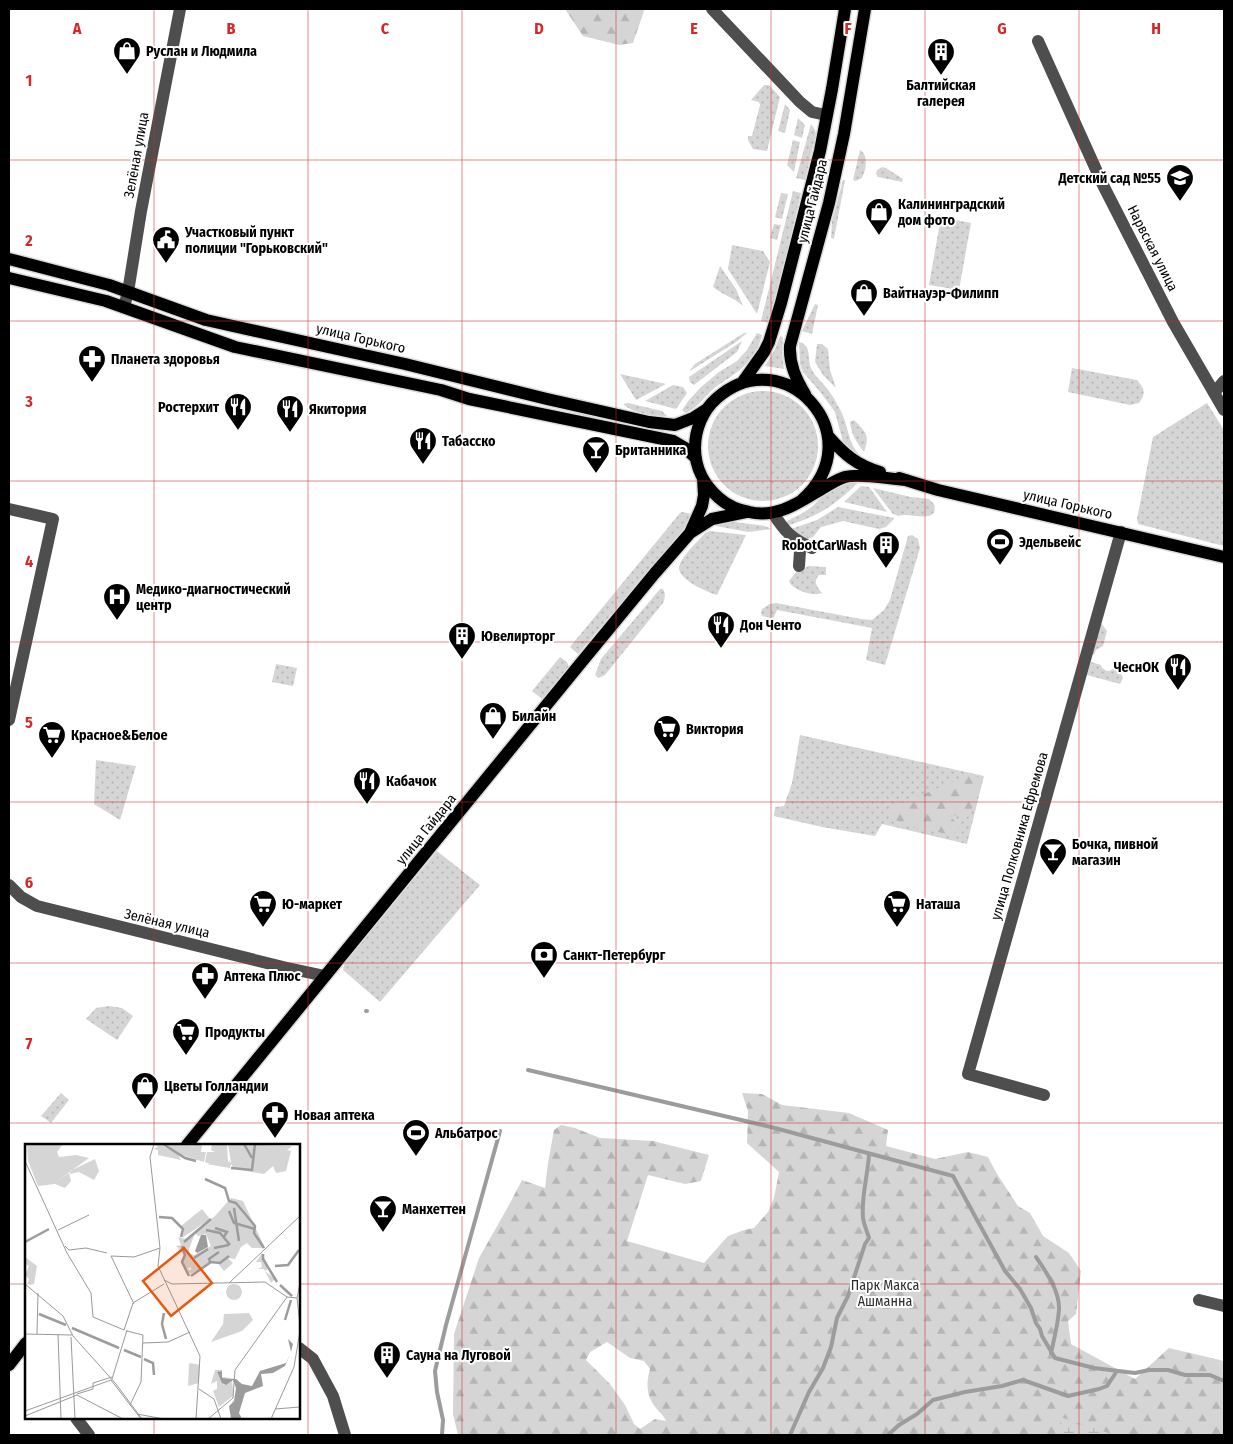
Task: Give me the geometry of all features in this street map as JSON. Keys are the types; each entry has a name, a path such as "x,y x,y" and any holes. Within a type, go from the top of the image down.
{"main road":[{"name":"улица Гайдара","path":"742,383 764,352 773,329 818,161 845,9"},
{"name":"улица Гайдара","path":"806,396 793,371 789,357 790,346 829,203 845,126 865,9"},
{"name":"улица Горького","path":"9,259 109,285 206,320 405,364 547,399 656,423 675,425 693,418 707,409 729,389 742,383 757,380 780,382 806,396 818,410 828,436 828,454 824,472 815,487 802,500"},
{"path":"9,278 106,301 235,347 673,442 685,448 696,458"},
{"name":"улица Горького","path":"707,409 698,428 695,448 696,458 703,479 712,492 738,510 759,514 773,513 792,507 836,480 846,476 906,480"},
{"name":"улица Горького","path":"828,436 850,459 868,469 938,490 1224,557"},
{"name":"улица Гайдара","path":"188,1144 636,596 690,533 702,506 704,495 703,479"},
{"name":"улица Гайдара","path":"690,533 712,519 746,512"},
{"path":"9,1365 25,1344"}],"street":[{"name":"Зелёная улица","path":"124,307 180,9"},
{"path":"712,9 800,102 812,112 826,115"},
{"name":"Нарвская улица","path":"1038,41 1103,185 1173,322 1224,410"},
{"path":"1214,393 1224,381"},
{"path":"9,509 53,520 9,720"},
{"path":"773,513 783,529 796,540 812,548"},
{"name":"улица Полковника Ефремова","path":"1044,1095 968,1074 1121,532"},
{"path":"796,540 800,551 799,566"},
{"name":"Зелёная улица","path":"9,885 21,897 37,906 325,976"},
{"path":"1199,1300 1224,1306"},
{"path":"300,1349 313,1359 333,1396 345,1435"},
{"path":"77,1419 89,1435"}],"green space":[{"path":"565,9 642,9 644,11 633,43 619,45 583,36"},
{"path":"764,85 769,85 780,97 767,151 753,149 748,140 748,136 752,136 760,105 759,102 751,100"},
{"path":"785,104 790,110 785,133 778,131"},
{"path":"798,118 805,125 802,138 794,135"},
{"path":"811,124 816,134 805,180 796,178"},
{"path":"793,140 800,142 794,172 787,165"},
{"path":"860,150 866,159 865,171 862,178 856,181 853,180"},
{"path":"882,167 903,179 902,182 878,177 876,174 877,170"},
{"path":"843,180 845,180 834,239 831,238 832,221"},
{"path":"793,191 801,193 768,323 761,321"},
{"path":"781,193 788,194 782,219 775,217"},
{"path":"941,217 971,223 959,290 929,285"},
{"path":"774,224 781,225 777,240 770,238"},
{"path":"732,245 763,251 770,262 757,314 728,269"},
{"path":"720,266 736,289 743,306 713,287"},
{"path":"815,304 818,305 812,334 802,331"},
{"path":"744,333 747,333 690,371 695,364"},
{"path":"757,333 762,335 760,341 747,363 685,413 682,410 689,400 719,372 737,361 747,350"},
{"path":"780,336 783,337 784,369 765,366 775,349"},
{"path":"742,341 737,352 694,385 690,382 689,377"},
{"path":"799,342 806,346 812,371 835,401 843,415 853,446 865,462 844,446 835,412 803,372 800,364"},
{"path":"817,344 822,344 828,349 830,370 836,388 823,375 815,362"},
{"path":"1072,368 1137,380 1142,386 1144,394 1139,403 1130,405 1068,392"},
{"path":"620,374 666,384 636,400"},
{"path":"673,385 683,387 687,393 676,409 645,401"},
{"path":"763,391 784,395 802,407 814,425 818,446 814,467 802,485 784,497 763,501 742,497 724,485 712,467 708,446 712,425 724,407 742,395"},
{"path":"628,403 662,411 667,416 638,412 623,404"},
{"path":"1207,403 1224,430 1224,546 1138,524 1137,519 1153,437"},
{"path":"854,420 866,434 867,442 864,452 852,430 850,422"},
{"path":"860,481 818,514 786,526 786,522 807,510 832,487 842,483"},
{"path":"861,486 869,487 887,512 844,502"},
{"path":"873,488 911,497 929,499 934,504 935,511 928,516 899,516 893,514"},
{"path":"838,507 894,519 886,527 879,529 843,521 821,527 813,537 807,539 791,529 817,520"},
{"path":"682,512 692,514 688,524 578,654 570,647"},
{"path":"727,521 765,526 771,529 748,532 711,525"},
{"path":"710,531 746,535 717,595 688,581 679,568 682,560 690,550 705,533"},
{"path":"912,535 918,539 920,548 885,665 866,660 872,628 777,610 774,617 762,616 762,609 776,603 872,620 884,610 890,600 908,536"},
{"path":"809,566 826,567 826,575 819,575 816,580 816,585 822,593 803,592 794,587 789,581 797,571"},
{"path":"660,589 663,589 665,593 663,603 605,675 599,678 595,675 601,659"},
{"path":"1101,623 1107,631 1103,646 1096,650 1094,655 1091,653"},
{"path":"560,657 567,662 569,667 542,699 532,691"},
{"path":"1091,662 1101,665 1107,671 1112,669 1119,670 1123,678 1120,684 1087,675"},
{"path":"276,664 297,668 293,686 272,682"},
{"path":"800,735 984,776 967,844 882,824 875,836 774,816 775,807 784,806 792,783"},
{"path":"96,760 136,766 120,820 94,804"},
{"path":"963,775 982,778 978,795 968,817 944,814 954,820 964,837 906,826 893,818 890,808 960,779"},
{"path":"437,851 480,885 380,1002 343,970 345,962"},
{"path":"109,1006 122,1008 133,1016 117,1040 86,1019 96,1008"},
{"path":"61,1093 69,1100 51,1123 41,1116"},
{"name":"Парк Макса Ашманна","path":"742,1093 762,1094 782,1105 849,1113 888,1130 886,1146 935,1159 968,1152 988,1157 1018,1206 1030,1213 1043,1236 1069,1253 1081,1271 1076,1314 1068,1321 1071,1344 1135,1379 1169,1348 1224,1361 1224,1435 458,1435 453,1414 454,1334 479,1258 522,1180 545,1188 554,1130 561,1125 575,1128 600,1138 653,1141 709,1155 701,1181 685,1184 648,1175 627,1241 704,1263 728,1236 754,1228 768,1212 774,1198 779,1172 747,1143 748,1111","holes":["607,1342 630,1358 644,1361 650,1369 648,1379 650,1399 666,1421 655,1419 640,1429 634,1424 625,1405 610,1384 586,1360 590,1352"]},
{"path":"1058,1416 1114,1435 1063,1435"}],"waterway":[{"path":"528,1070 771,1127 953,1176 1005,1271 1020,1289 1031,1308 1042,1336 1055,1358 1094,1368 1135,1373 1149,1370 1168,1370 1185,1375 1210,1375 1224,1381"},
{"path":"442,1435 443,1420 435,1371 500,1131"},
{"path":"790,1435 809,1392 823,1368 831,1347 837,1318 848,1296 865,1244 869,1238 863,1221 869,1154"},
{"path":"1036,1257 1052,1282 1059,1303 1058,1321 1051,1353"},
{"path":"888,1435 933,1400 1023,1380 1068,1396 1107,1386 1117,1371"}],"place":[{"name":"Руслан и Людмила","path":"127,75"},
{"name":"Балтийская галерея","path":"941,76"},
{"name":"Детский сад №55","path":"1180,202"},
{"name":"Калининградский дом фото","path":"879,236"},
{"name":"Участковый пункт полиции \"Горьковский\"","path":"166,264"},
{"name":"Вайтнауэр-Филипп","path":"864,317"},
{"name":"Планета здоровья","path":"92,383"},
{"name":"Ростерхит","path":"238,431"},
{"name":"Якитория","path":"290,433"},
{"name":"Табасско","path":"423,465"},
{"name":"Британника","path":"596,474"},
{"name":"Эдельвейс","path":"1000,566"},
{"name":"RobotCarWash","path":"886,569"},
{"name":"Медико-диагностический центр","path":"117,621"},
{"name":"Дон Ченто","path":"721,649"},
{"name":"Ювелирторг","path":"462,660"},
{"name":"ЧеснОК","path":"1178,691"},
{"name":"Билайн","path":"493,740"},
{"name":"Виктория","path":"667,753"},
{"name":"Красное&Белое","path":"52,759"},
{"name":"Кабачок","path":"367,805"},
{"name":"Бочка, пивной магазин","path":"1053,876"},
{"name":"Ю-маркет","path":"263,928"},
{"name":"Наташа","path":"897,928"},
{"name":"Санкт-Петербург","path":"544,979"},
{"name":"Аптека Плюс","path":"205,1000"},
{"name":"Продукты","path":"186,1056"},
{"name":"Цветы Голландии","path":"145,1110"},
{"name":"Новая аптека","path":"275,1139"},
{"name":"Альбатрос","path":"416,1157"},
{"name":"Манхеттен","path":"383,1233"},
{"name":"Сауна на Луговой","path":"387,1379"}]}
